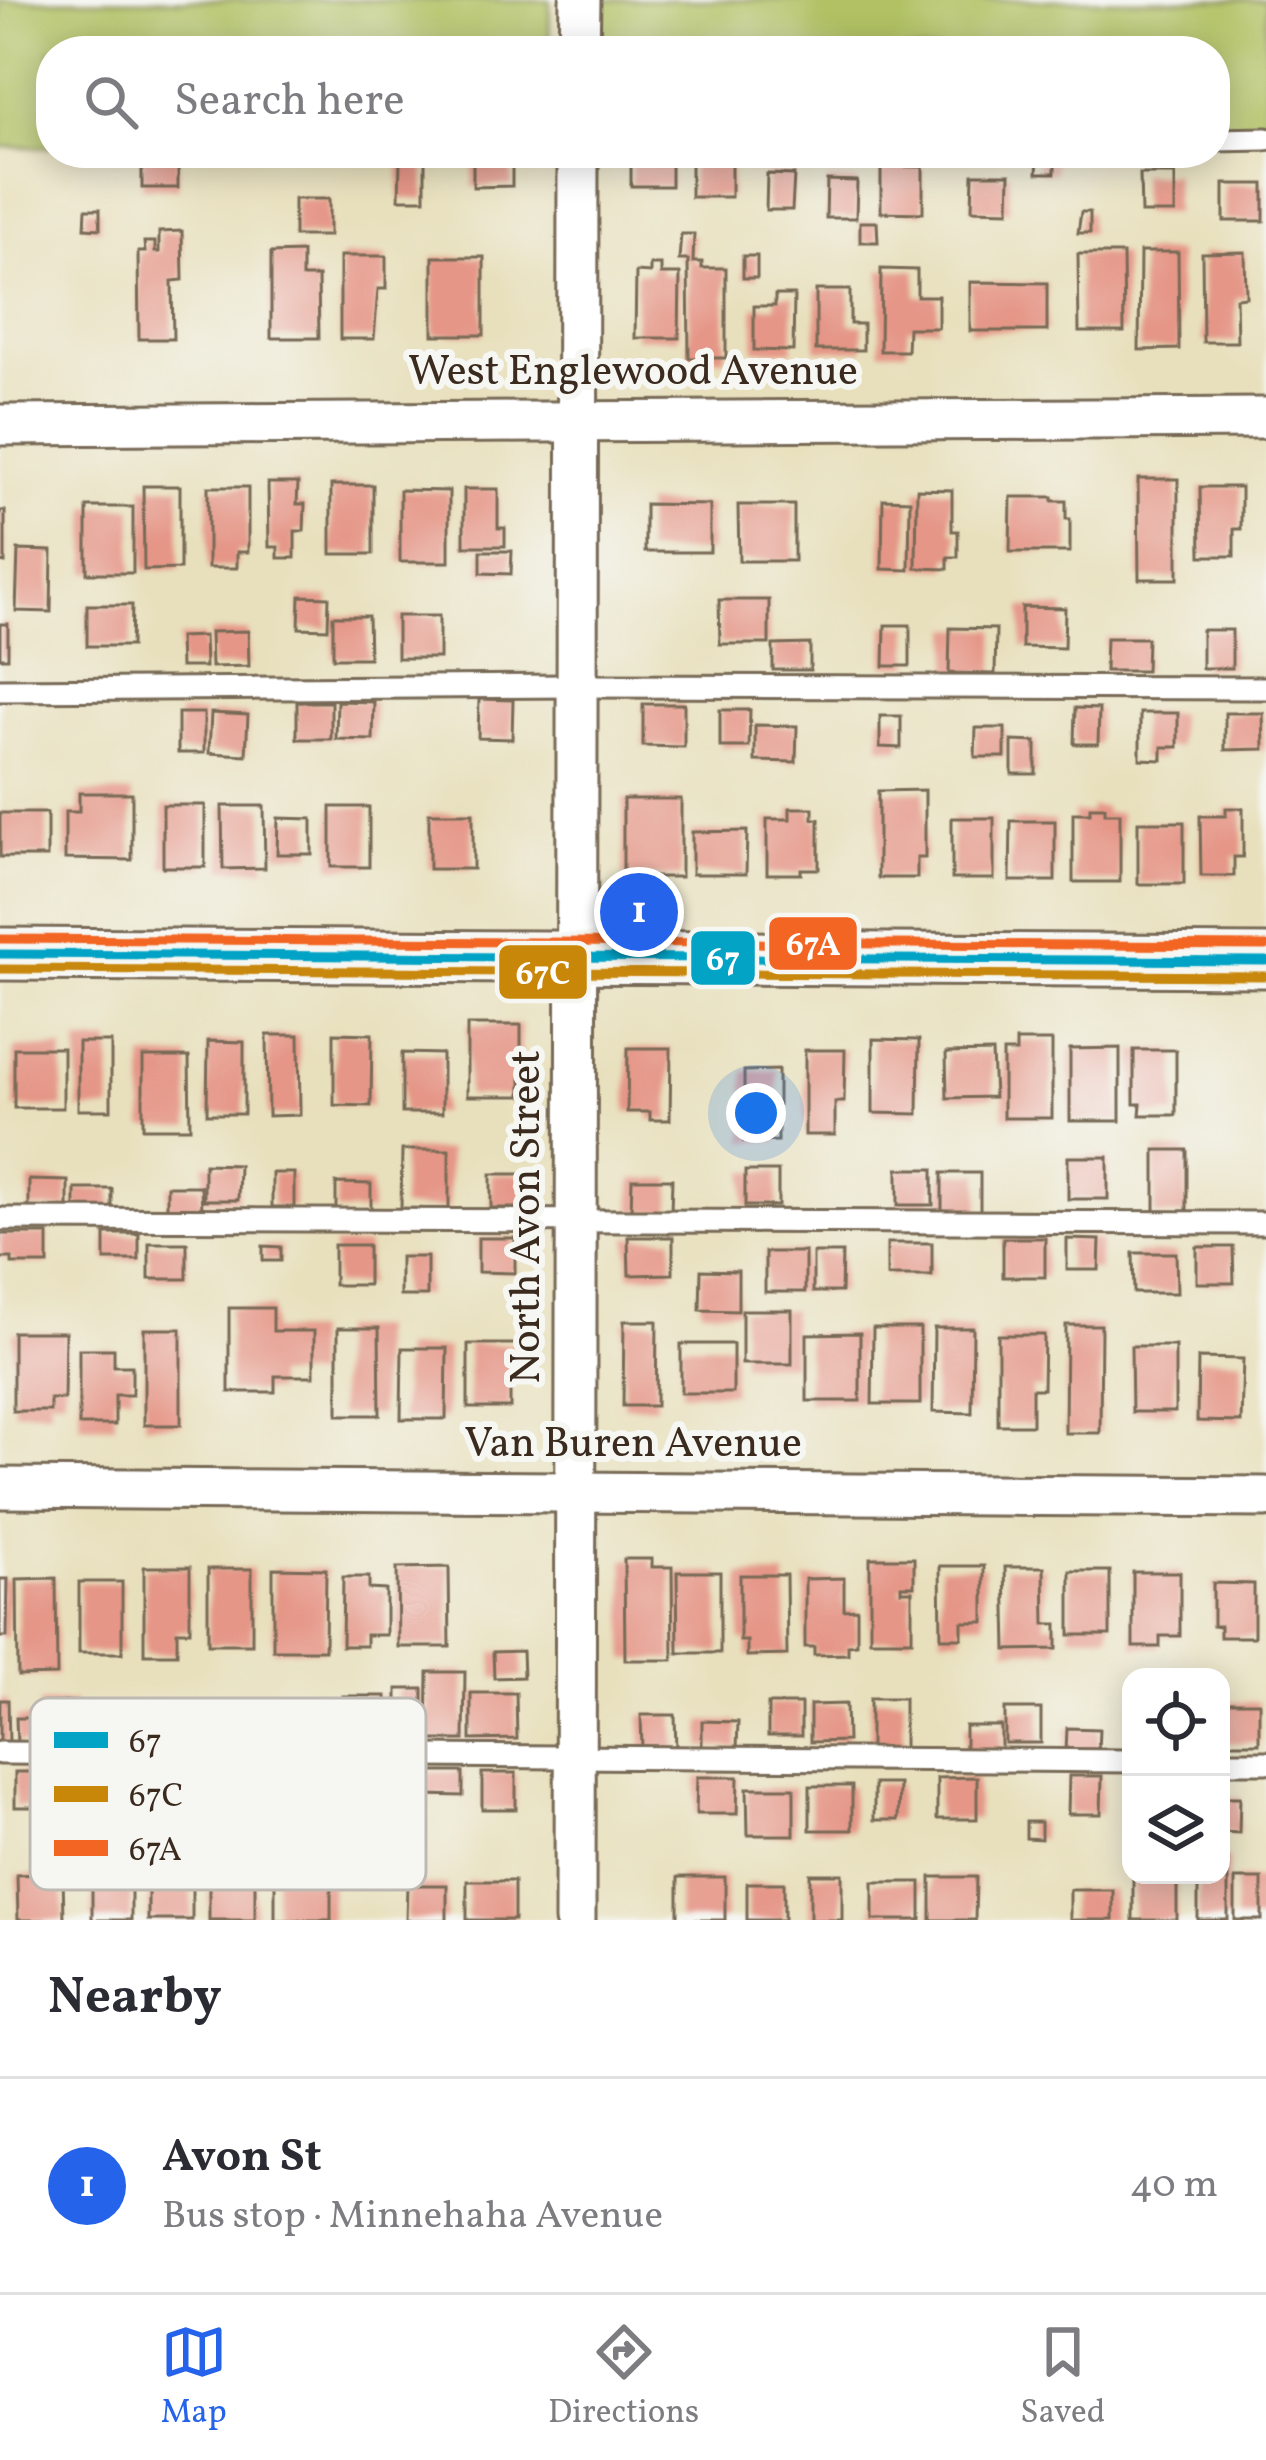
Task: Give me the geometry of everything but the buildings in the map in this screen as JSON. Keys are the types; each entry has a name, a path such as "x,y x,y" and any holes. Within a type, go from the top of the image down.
{"street":[{"path":"579,36 580,0"},
{"name":"North Avon Street","path":"575,1920 578,168"},
{"name":"West Englewood Avenue","path":"0,424 1266,418"},
{"path":"0,954 1266,961"},
{"name":"Van Buren Avenue","path":"0,1488 1266,1497"}],"lane":[{"path":"1230,140 1266,140"},
{"path":"0,690 1266,688"},
{"path":"0,1219 1266,1223"},
{"path":"0,1753 30,1753"},
{"path":"426,1756 1122,1761"},
{"path":"1230,1762 1266,1762"}],"green space":[{"path":"0,0 550,0 549,36 36,36 36,147 0,147"},
{"path":"602,0 1266,0 1266,128 1230,128 1230,36 601,36"}],"transit line":[{"name":"67A","path":"0,939 1266,946"},
{"name":"67","path":"0,954 1266,961"},
{"name":"67C","path":"0,969 1266,976"}],"place":[{"name":"Avon St","path":"639,912"}]}
